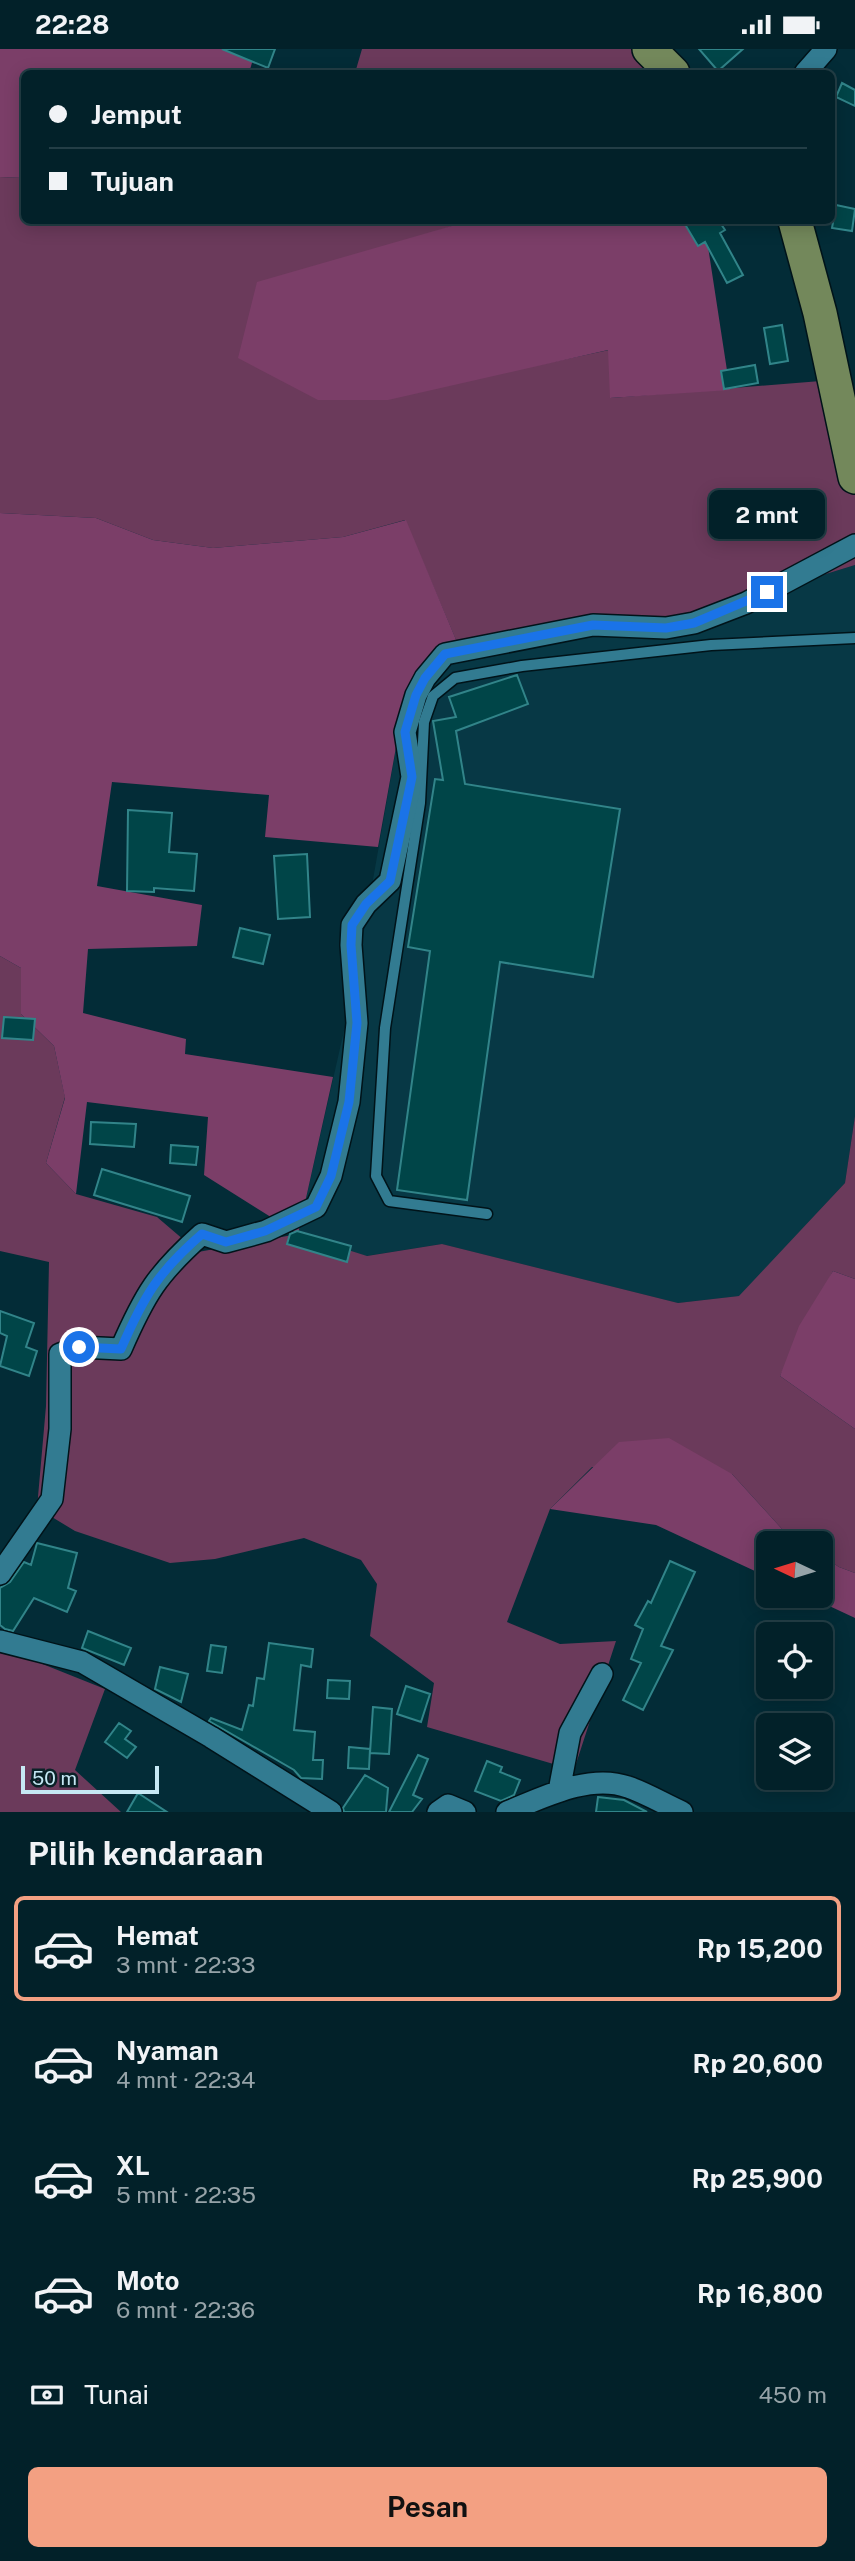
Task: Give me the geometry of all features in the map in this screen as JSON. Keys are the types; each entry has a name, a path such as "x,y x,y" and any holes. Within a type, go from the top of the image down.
{"main road":[{"path":"649,49 670,70"},
{"path":"796,224 820,313 855,477"}],"street":[{"path":"807,70 826,49"},
{"path":"0,1574 52,1499 60,1429 60,1354 79,1347 121,1349 142,1301 166,1265 202,1234 226,1242 265,1231 316,1207 331,1176 349,1102 357,1023 352,925 366,904 390,881 412,777 405,732 416,695 438,662 445,654 593,625 666,628 694,623 746,603 855,545"},
{"path":"0,1641 82,1663 211,1737 321,1809"},
{"path":"559,1791 570,1733 602,1674"},
{"path":"507,1812 559,1791 595,1783 625,1786 682,1812"},
{"path":"438,1812 448,1805 465,1812"}],"lane":[{"path":"487,1214 389,1201 376,1176 385,1028 420,803 424,722 433,696 455,678 522,666 711,645 855,638"}],"shaded area":[{"path":"0,49 256,49 250,70 21,70 21,178 0,177"},
{"path":"362,49 668,49 653,70 356,70"},
{"path":"0,177 21,178 21,224 459,224 402,242 501,373 609,350 611,398 833,380 855,490 855,565 681,619 462,654 405,520 343,537 213,548 153,540 96,518 0,513"},
{"path":"459,224 702,224 705,227 730,390 610,398 608,350 388,400 318,400 238,358 257,282"},
{"path":"0,513 96,518 153,540 213,548 343,537 406,520 462,654 432,666 404,703 378,847 265,837 269,795 112,782 97,886 202,905 197,946 88,949 83,1013 186,1039 185,1054 333,1077 298,1234 204,1175 208,1117 87,1102 76,1194 46,1163 65,1098 54,1046 21,1014 21,968 0,956"},
{"path":"855,565 855,1116 845,1183 740,1296 678,1303 442,1244 366,1256 298,1234 355,982 404,703 432,666 681,619"},
{"path":"0,956 21,968 21,1014 54,1046 65,1097 46,1163 76,1194 157,1217 198,1252 298,1234 367,1256 442,1244 678,1303 739,1296 845,1183 855,1116 855,1279 833,1271 780,1376 855,1429 855,1573 833,1563 833,1531 785,1531 732,1474 592,1467 550,1509 507,1622 560,1644 616,1641 574,1770 427,1727 434,1683 370,1636 377,1584 361,1560 304,1538 215,1559 170,1563 75,1531 37,1508 46,1406 49,1262 0,1251"},
{"path":"833,1271 855,1279 855,1429 780,1376 799,1326"},
{"path":"669,1438 732,1474 785,1531 756,1531 756,1571 656,1525 550,1509 619,1442"},
{"path":"833,1563 855,1573 855,1618 833,1608"},
{"path":"0,1647 105,1689 75,1770 121,1812 0,1812"}],"building":[{"path":"222,49 275,49 268,68"},
{"path":"699,49 743,49 719,70"},
{"path":"842,83 855,90 855,106 836,97"},
{"path":"836,205 855,209 852,231 832,228 835,224"},
{"path":"685,224 721,224 725,230 720,233 743,275 727,283 705,242 698,246"},
{"path":"782,325 788,361 770,364 764,328"},
{"path":"755,365 758,383 724,389 721,371"},
{"path":"517,675 528,704 456,731 465,784 620,809 593,977 500,962 467,1200 397,1190 430,951 408,947 435,779 443,780 433,721 456,717 449,697"},
{"path":"128,810 172,813 169,852 197,854 194,891 154,888 154,892 127,891"},
{"path":"307,854 310,917 278,919 274,856"},
{"path":"240,928 270,935 263,964 233,957"},
{"path":"4,1017 35,1019 33,1040 2,1038"},
{"path":"91,1122 136,1124 134,1147 90,1144"},
{"path":"171,1145 198,1147 196,1165 170,1163"},
{"path":"102,1169 190,1196 182,1222 94,1195"},
{"path":"297,1231 351,1246 347,1262 287,1244 290,1234"},
{"path":"0,1311 34,1323 26,1347 37,1351 29,1376 0,1366 7,1336 0,1333"},
{"path":"37,1543 77,1553 68,1588 76,1591 67,1612 34,1598 13,1631 5,1629 0,1625 0,1588 10,1582 24,1562 31,1565"},
{"path":"670,1561 695,1572 661,1646 673,1650 643,1710 623,1700 641,1663 631,1659 643,1629 635,1625 648,1601 651,1603"},
{"path":"88,1631 131,1648 124,1665 82,1648"},
{"path":"269,1643 313,1649 311,1667 301,1665 294,1730 315,1732 313,1760 323,1760 322,1779 301,1778 294,1770 209,1721 211,1718 242,1730 249,1705 253,1706 257,1678 264,1679"},
{"path":"211,1645 226,1647 222,1673 207,1671"},
{"path":"160,1667 188,1674 181,1702 155,1689"},
{"path":"328,1680 350,1681 349,1699 327,1698"},
{"path":"406,1686 430,1694 421,1722 397,1714"},
{"path":"373,1707 392,1709 389,1754 370,1753"},
{"path":"119,1723 131,1731 125,1739 136,1747 127,1758 105,1742"},
{"path":"349,1747 370,1749 369,1769 348,1768"},
{"path":"418,1755 428,1759 413,1795 422,1799 412,1812 389,1812"},
{"path":"487,1761 502,1767 500,1772 520,1780 514,1795 501,1801 475,1791"},
{"path":"365,1775 388,1788 386,1812 344,1812 343,1808"},
{"path":"138,1793 167,1812 127,1812"},
{"path":"598,1797 624,1800 647,1812 596,1812"}],"route":[{"path":"79,1347 121,1349 142,1301 166,1265 202,1234 226,1242 265,1231 316,1207 331,1176 349,1102 357,1023 352,925 366,904 390,881 412,777 405,732 416,695 425,678 445,654 593,625 666,628 694,623 767,592"}]}
